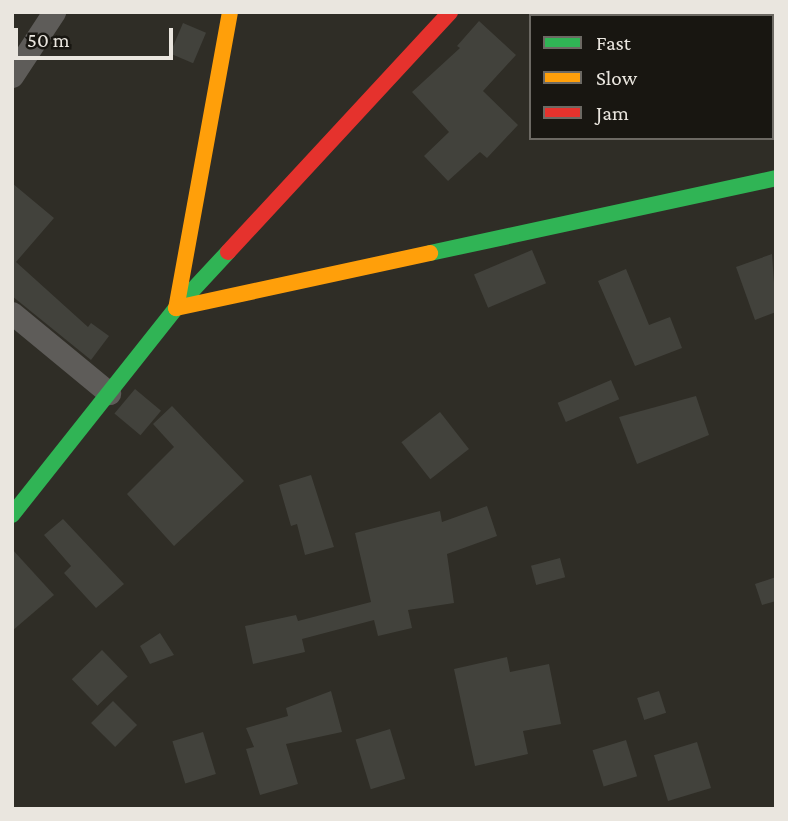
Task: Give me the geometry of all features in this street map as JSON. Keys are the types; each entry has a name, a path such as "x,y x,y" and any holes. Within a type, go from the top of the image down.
{"street":[{"path":"12,76 54,12"},
{"path":"176,308 230,12"},
{"path":"12,515 176,308 450,12"},
{"path":"176,308 776,178"},
{"path":"12,313 109,393"}],"building":[{"path":"479,21 516,55 483,91 518,125 487,158 480,152 448,181 424,156 449,132 412,92 460,48 457,46"},
{"path":"183,23 206,33 193,63 170,53"},
{"path":"12,183 54,218 16,262 88,327 91,323 109,336 91,360 12,296"},
{"path":"532,250 546,283 488,308 474,275"},
{"path":"772,254 776,312 755,320 736,267"},
{"path":"626,269 649,325 670,317 682,348 635,366 598,281"},
{"path":"611,380 619,399 566,422 558,403"},
{"path":"135,389 161,411 140,435 114,414"},
{"path":"696,396 709,435 637,464 619,417"},
{"path":"172,406 244,481 174,546 127,494 174,447 153,424"},
{"path":"440,412 469,449 430,479 401,442"},
{"path":"311,475 334,547 305,555 297,524 291,526 279,485"},
{"path":"487,506 497,536 447,554 454,603 408,610 412,628 378,636 374,620 302,639 305,652 253,664 245,626 296,615 298,621 371,602 355,533 440,511 442,522"},
{"path":"63,519 124,584 96,608 64,573 71,566 44,535"},
{"path":"12,549 54,595 12,631"},
{"path":"560,558 565,577 536,585 531,566"},
{"path":"776,577 776,601 762,605 755,584"},
{"path":"160,633 174,655 150,664 140,646"},
{"path":"102,650 128,677 97,706 72,679"},
{"path":"507,657 510,672 549,664 561,724 523,731 528,754 475,766 454,669"},
{"path":"331,691 342,732 286,744 298,784 260,795 246,749 254,747 246,728 288,716 286,708"},
{"path":"659,691 666,713 644,720 637,698"},
{"path":"113,701 137,725 115,747 91,723"},
{"path":"390,729 405,779 371,789 356,740"},
{"path":"203,732 216,774 185,783 172,741"},
{"path":"626,740 637,776 604,787 593,750"},
{"path":"697,742 711,788 668,801 654,755"}],"traffic: fast":[{"path":"430,253 776,178"},
{"path":"12,515 176,308 228,252"}],"traffic: slow":[{"path":"230,12 176,308 430,253"}],"traffic: jam":[{"path":"228,252 450,12"}]}
